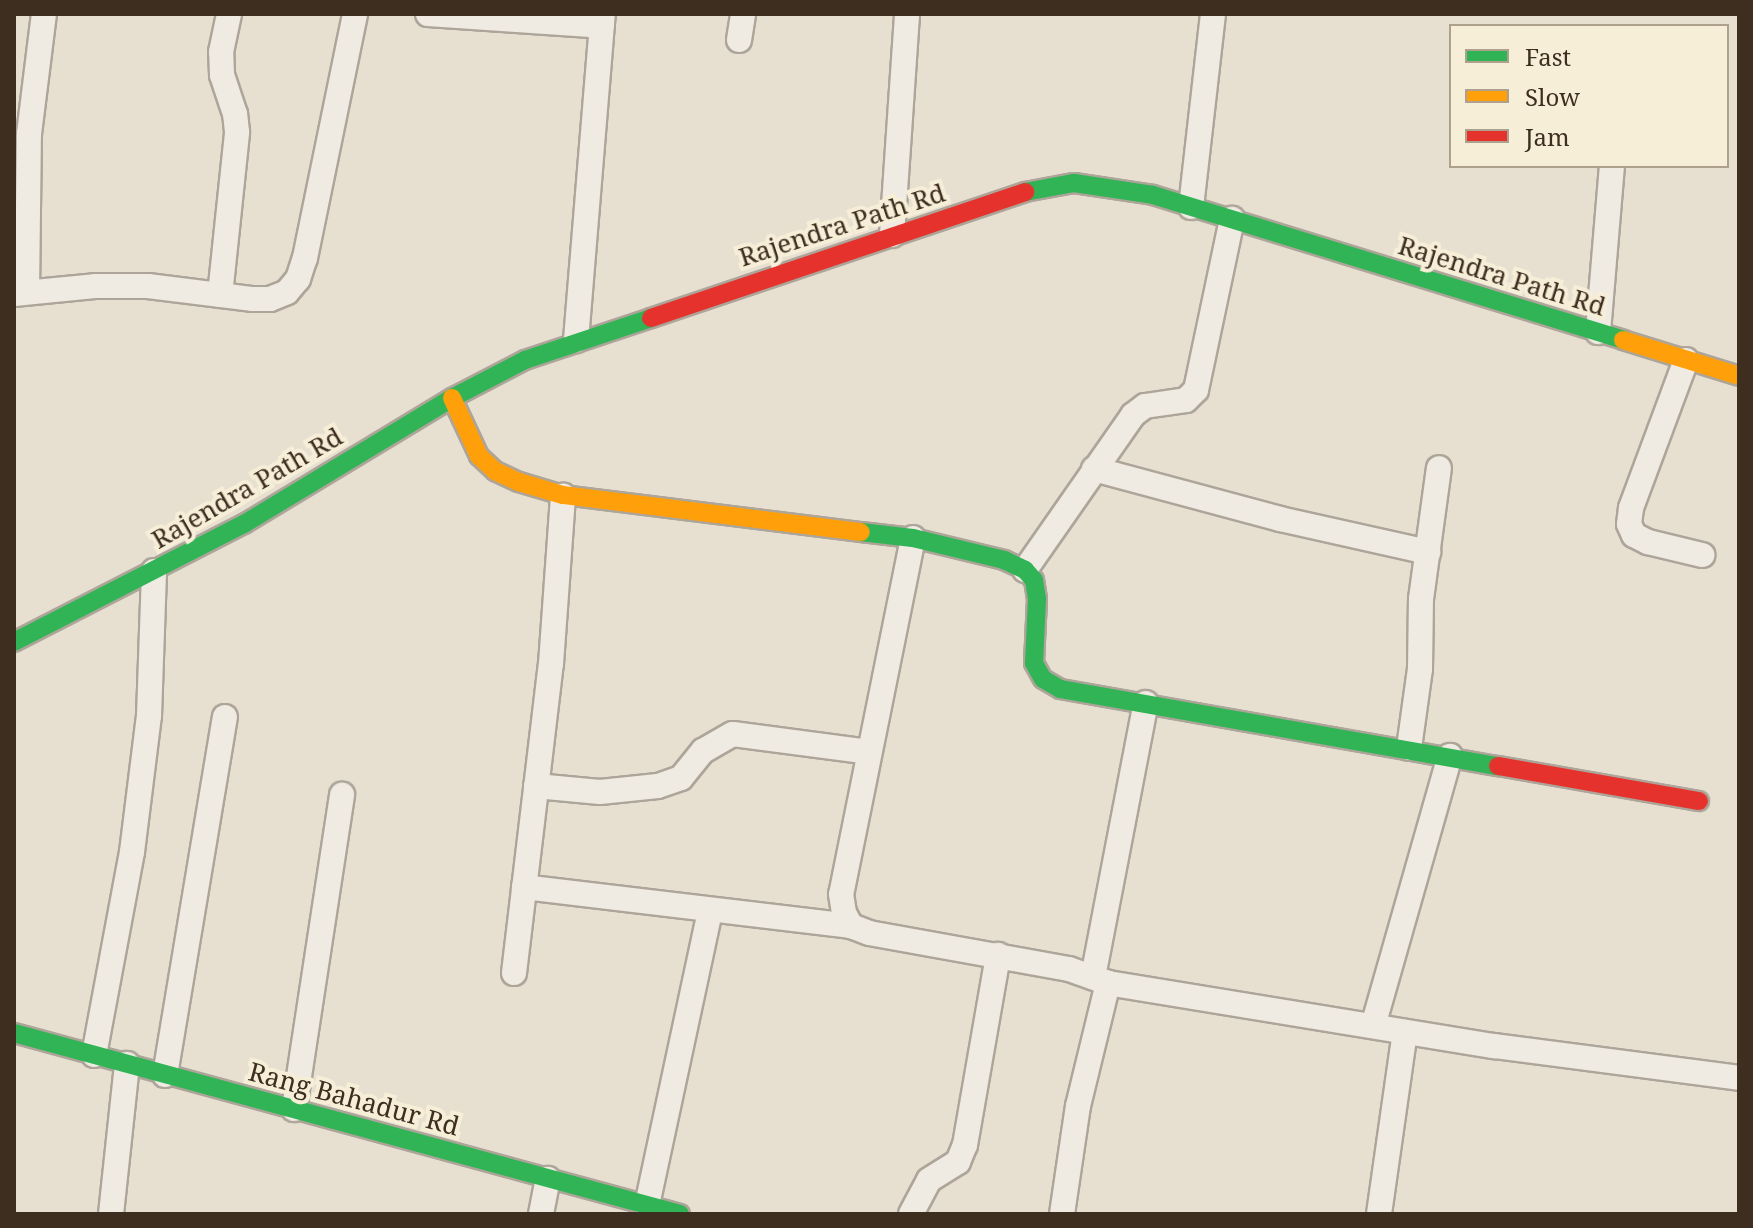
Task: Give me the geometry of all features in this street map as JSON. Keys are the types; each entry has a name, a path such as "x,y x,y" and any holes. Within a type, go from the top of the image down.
{"street":[{"path":"44,14 28,149 20,293 148,286 270,299 287,292 298,279 355,14"},
{"path":"220,295 237,132 222,63 229,14"},
{"path":"428,14 602,20 576,340"},
{"path":"739,40 743,14"},
{"path":"892,235 907,14"},
{"path":"1191,207 1213,14"},
{"path":"1598,332 1612,168"},
{"name":"Rajendra Path Rd","path":"14,642 244,524 452,398 525,360 576,340 1036,188 1074,183 1117,187 1232,219 1739,376"},
{"path":"1025,570 1133,415 1145,406 1186,400 1196,390 1232,219"},
{"path":"1686,360 1631,508 1629,524 1634,535 1648,542 1702,555"},
{"path":"452,398 479,456 495,471 563,495 913,538 1004,560 1025,570 1034,580 1037,599 1034,663 1043,679 1060,689 1699,801"},
{"path":"1409,748 1420,669 1421,599 1439,468"},
{"path":"1094,469 1280,519 1428,552"},
{"path":"514,973 551,664 563,495"},
{"path":"851,926 844,913 841,894 913,538"},
{"path":"94,1055 132,852 149,716 154,571"},
{"path":"1062,1214 1146,703"},
{"path":"165,1075 225,717"},
{"path":"536,786 600,792 658,786 681,778 703,751 733,734 869,752"},
{"path":"1373,1026 1450,756"},
{"path":"294,1109 342,795"},
{"path":"524,887 851,926 869,933 1069,969 1100,980 1405,1032 1739,1078"},
{"path":"647,1205 710,911"},
{"path":"911,1214 929,1180 958,1162 965,1145 998,955"},
{"path":"1379,1214 1405,1032"},
{"name":"Rang Bahadur Rd","path":"14,1033 680,1214"},
{"path":"111,1214 127,1064"},
{"path":"541,1214 548,1179"}],"traffic: fast":[{"path":"1025,192 1074,183 1153,195 1623,340"},
{"path":"14,642 244,524 452,398 525,360 651,318"},
{"path":"861,532 913,538 1004,560 1025,570 1034,580 1037,599 1034,663 1043,679 1060,689 1498,766"},
{"path":"14,1033 680,1214"}],"traffic: slow":[{"path":"1623,340 1739,376"},
{"path":"452,398 479,456 495,471 519,482 563,495 861,532"}],"traffic: jam":[{"path":"651,318 1025,192"},
{"path":"1498,766 1699,801"}]}
